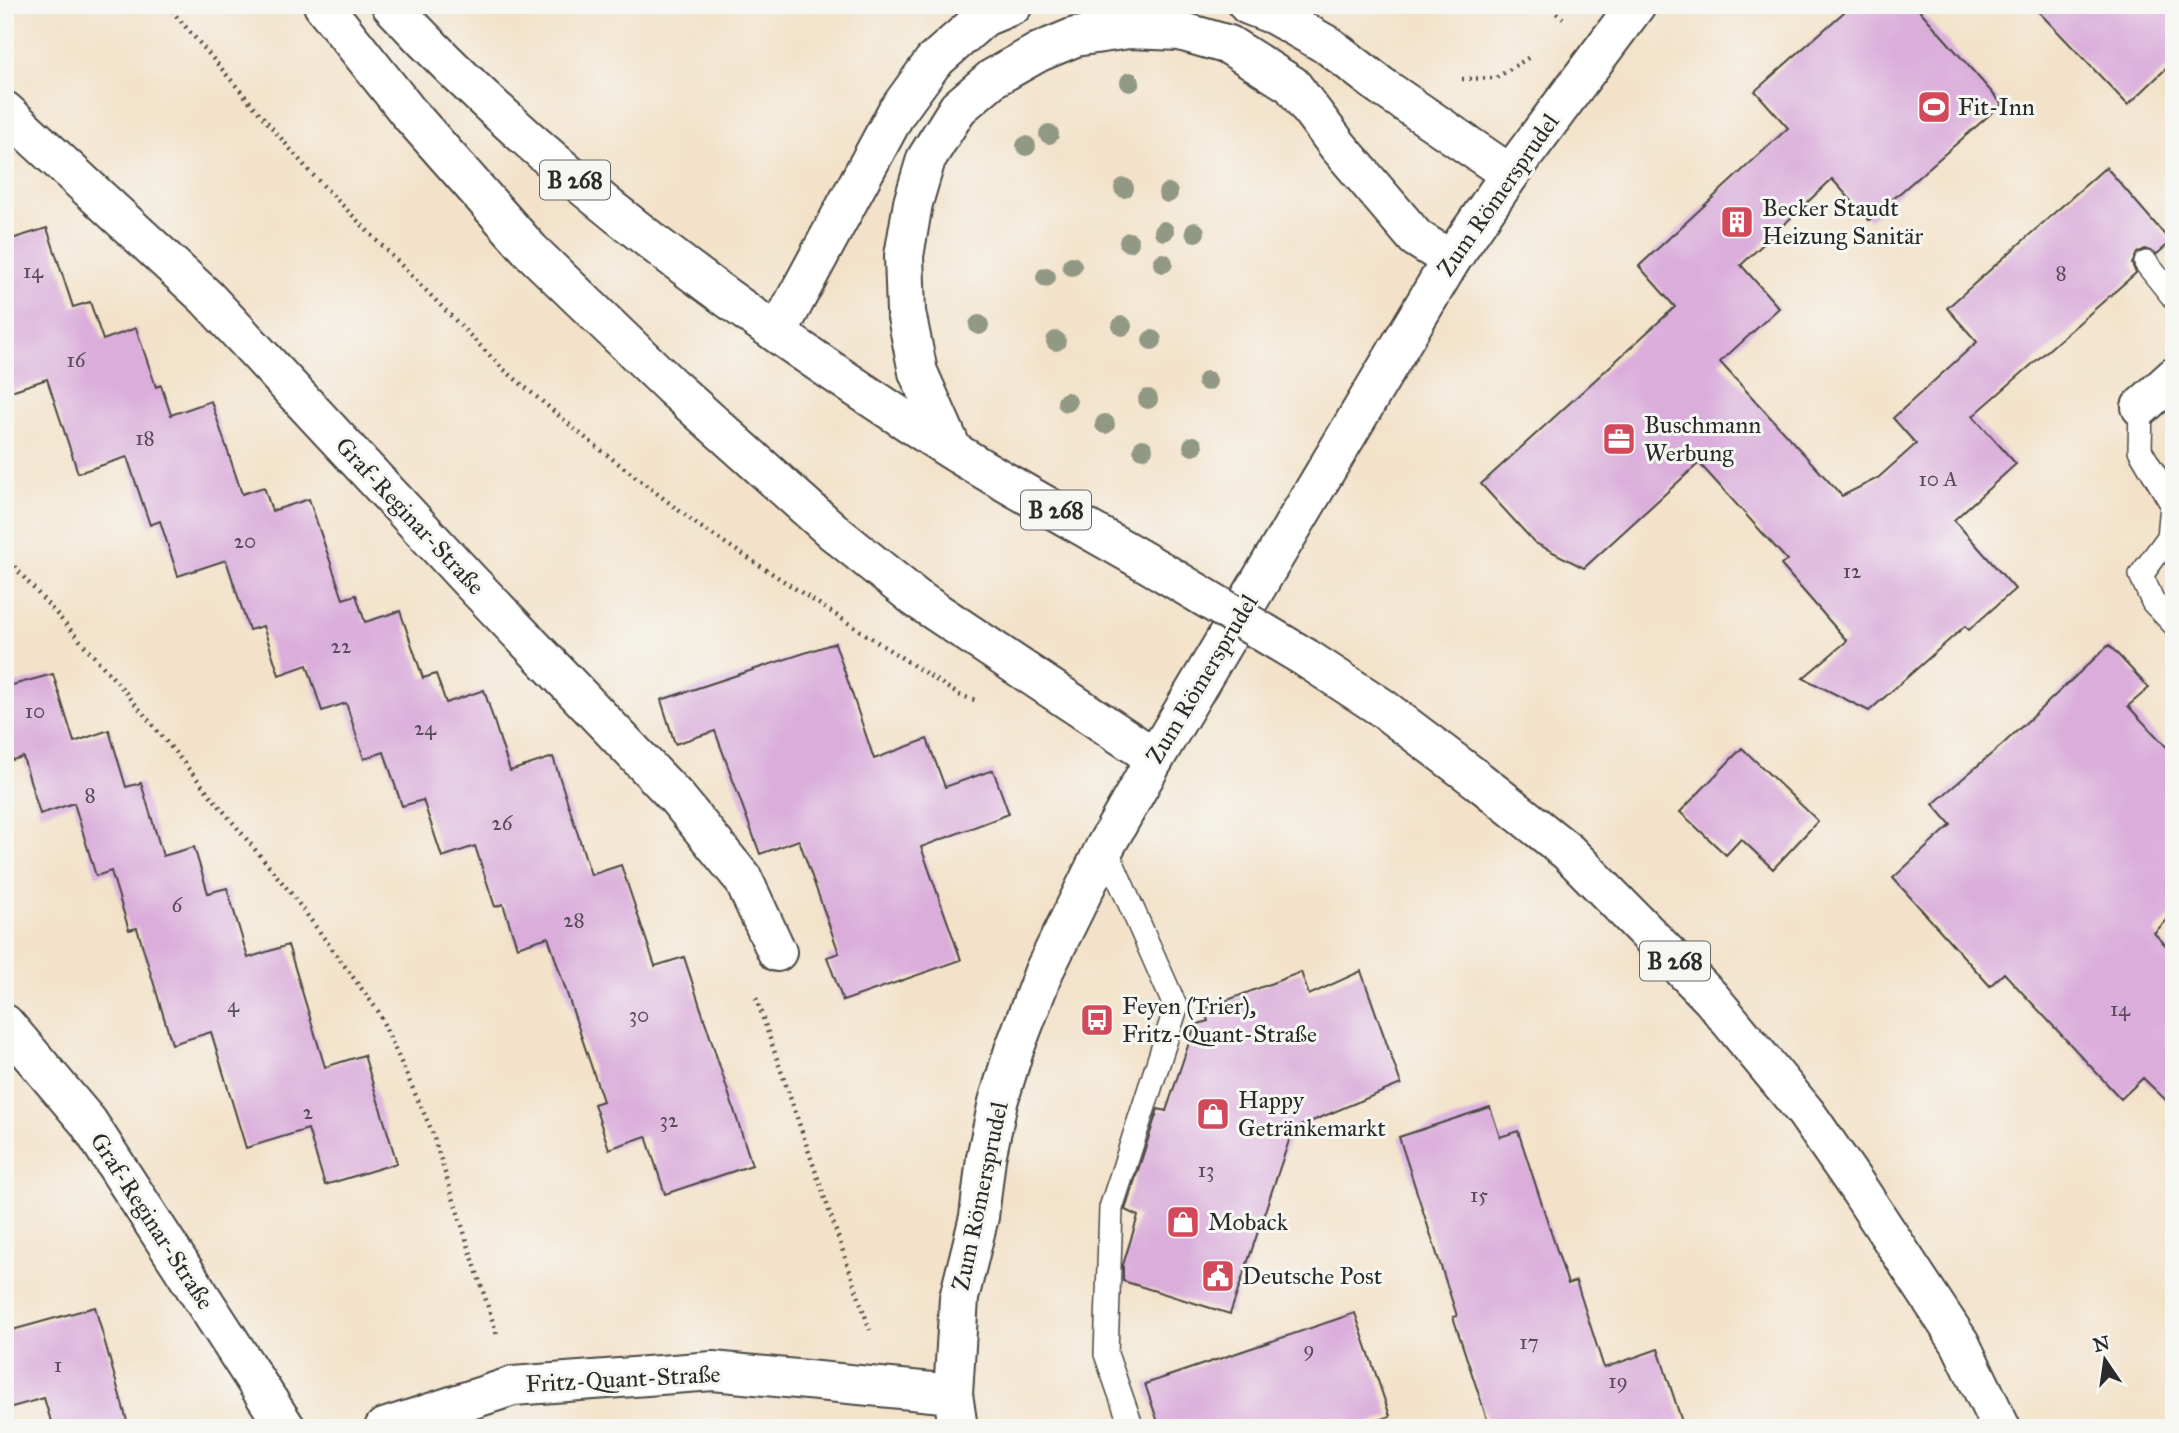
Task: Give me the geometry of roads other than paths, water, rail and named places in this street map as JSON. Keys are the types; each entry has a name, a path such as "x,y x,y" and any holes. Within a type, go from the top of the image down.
{"main road":[{"path":"323,5 408,112 530,250 681,395 835,533 917,599 1155,758"},
{"name":"B 268","path":"390,5 428,46 543,155 662,251 952,449 1161,571 1392,715 1568,852 1711,998 1805,1113 1960,1343 2001,1428"},
{"path":"778,332 896,113 933,62 984,18 1013,5"},
{"path":"1248,5 1274,15 1329,46 1381,86 1510,174"},
{"name":"Zum Römersprudel","path":"955,1411 959,1298 979,1217 986,1158 998,1102 1014,1050 1044,971 1105,847 1155,758 1451,260 1510,174 1636,5"},
{"path":"952,449 918,372 906,312 904,256 913,203 926,159 958,108 993,78 1040,52 1076,37 1129,29 1180,31 1240,52 1292,85 1338,146 1416,238 1451,260"},
{"name":"Graf-Reginar-Straße","path":"5,111 205,296 477,589 677,798 743,879 776,952"},
{"path":"2141,407 2174,377"},
{"name":"Graf-Reginar-Straße","path":"5,1024 88,1122 286,1428"},
{"name":"Fritz-Quant-Straße","path":"384,1428 513,1386 713,1371 955,1411"}],"lane":[{"path":"2146,263 2174,298"},
{"path":"2141,407 2140,450 2172,504 2169,537 2141,575 2153,602 2174,624"},
{"path":"1105,847 1176,1008 1111,1208 1106,1354 1132,1428"}],"place":[{"name":"Fit-Inn","path":"1934,107"},
{"name":"Becker Staudt Heizung Sanitär","path":"1737,222"},
{"name":"Buschmann Werbung","path":"1619,439"},
{"name":"Feyen (Trier), Fritz-Quant-Straße","path":"1097,1020"},
{"name":"Happy Getränkemarkt","path":"1213,1114"},
{"name":"Moback","path":"1183,1222"},
{"name":"Deutsche Post","path":"1218,1276"}]}
